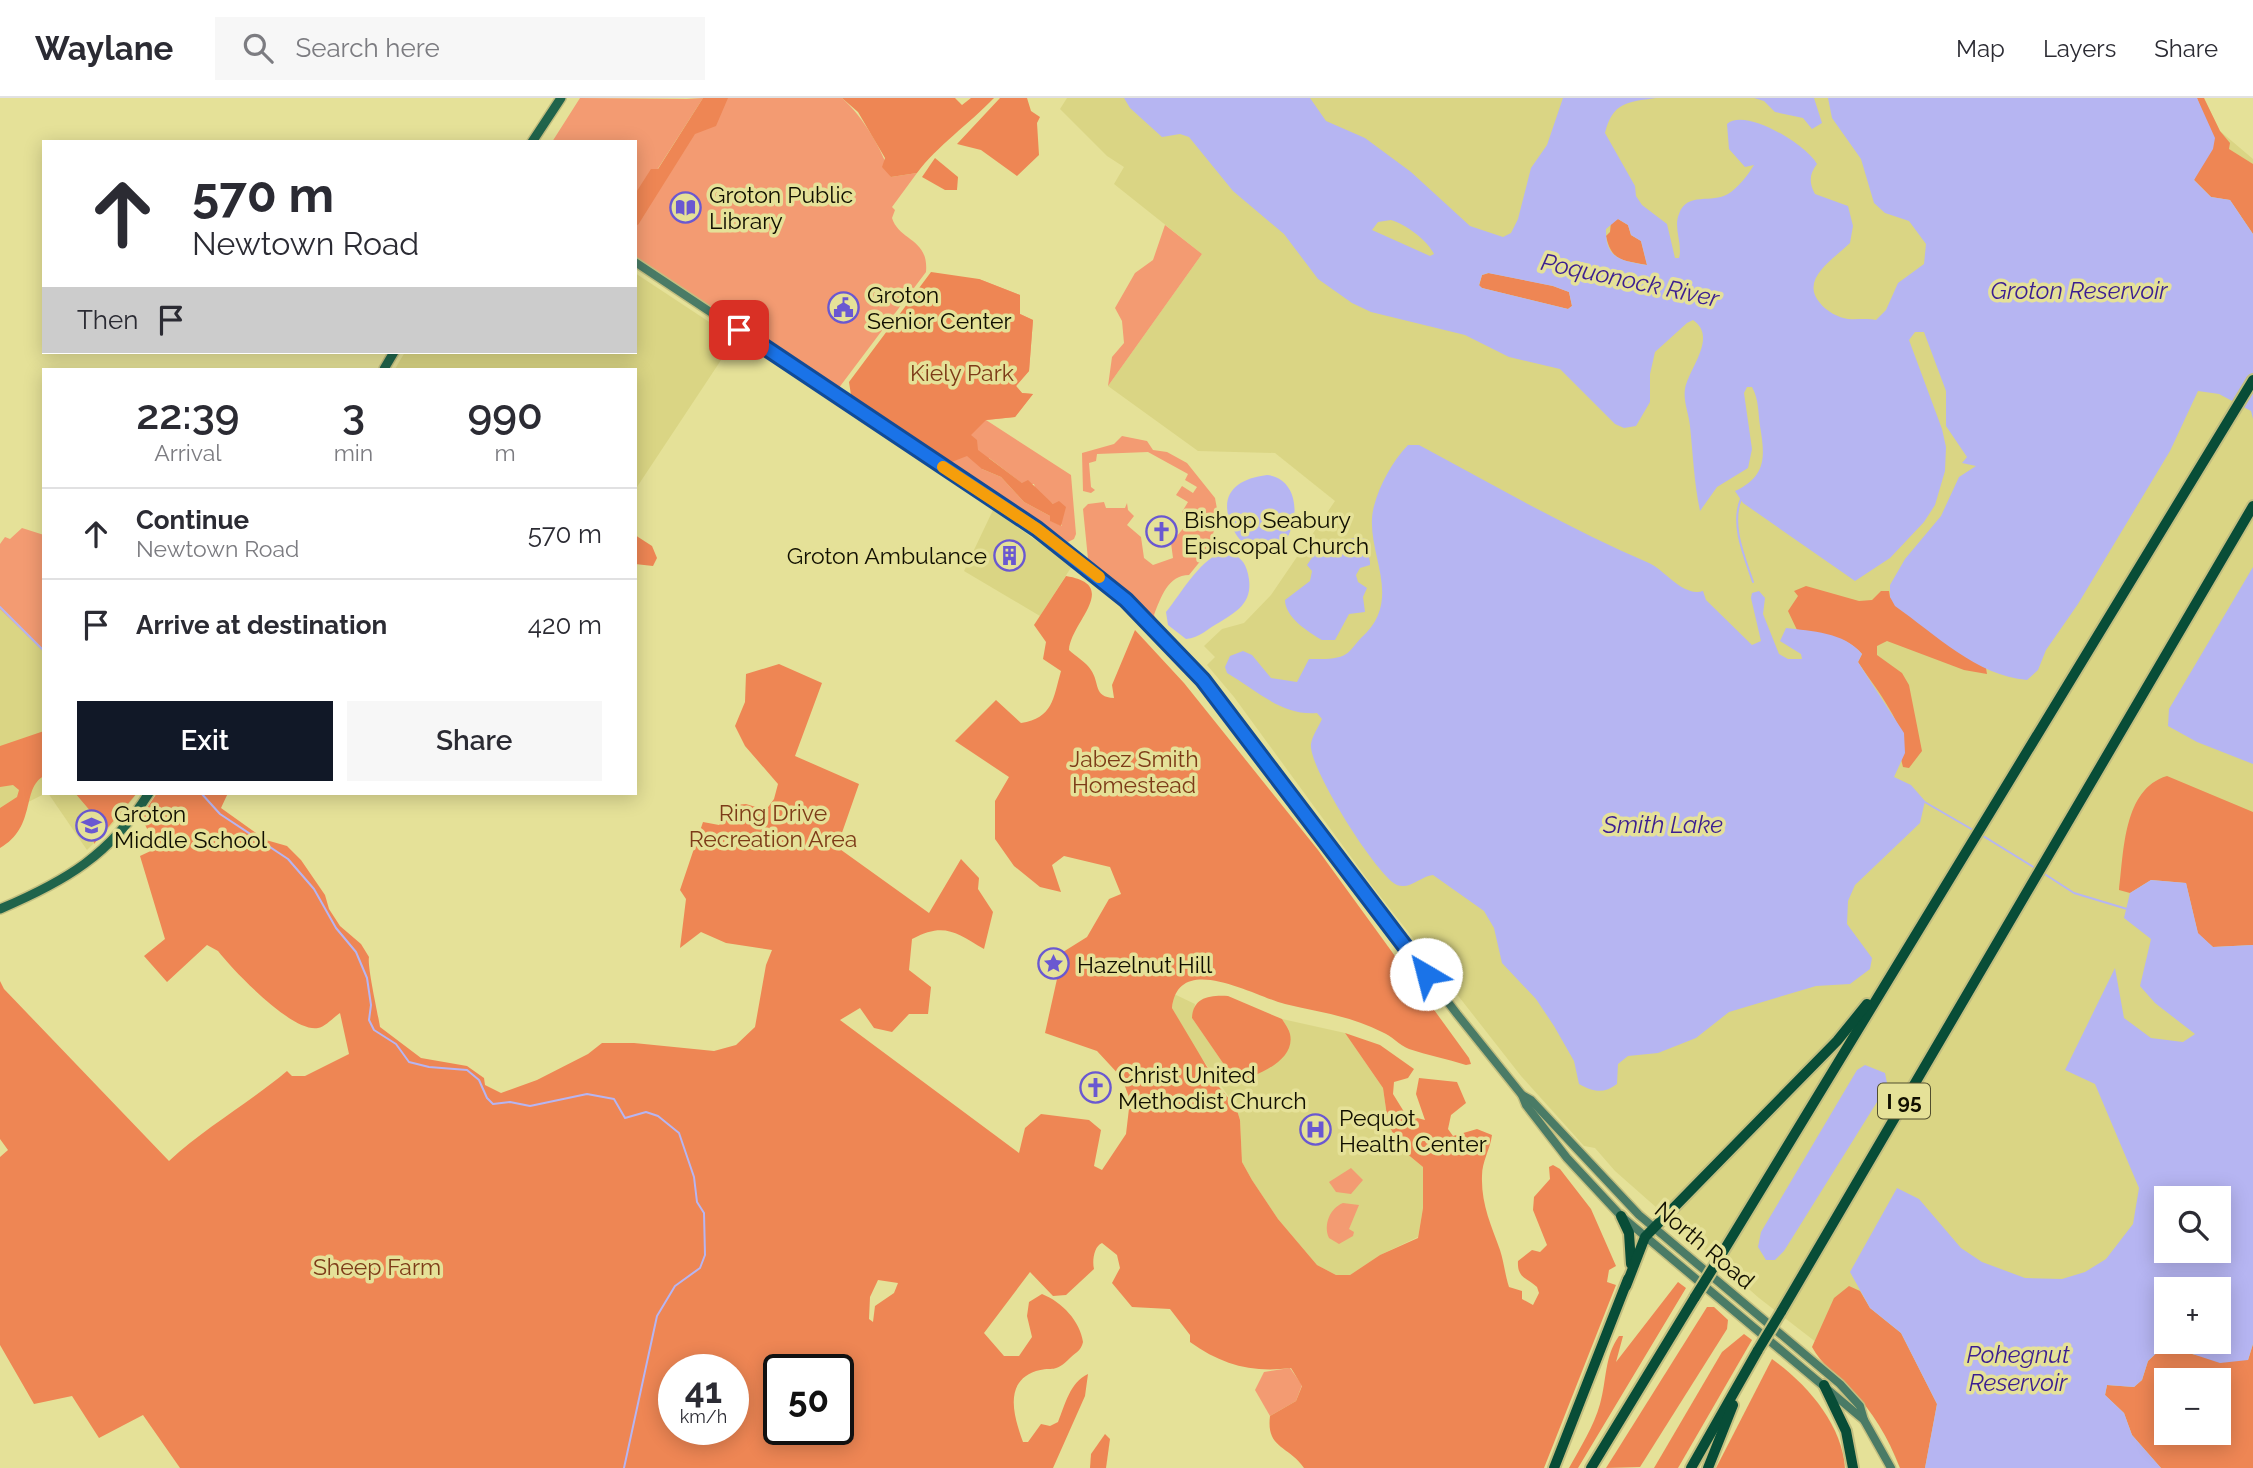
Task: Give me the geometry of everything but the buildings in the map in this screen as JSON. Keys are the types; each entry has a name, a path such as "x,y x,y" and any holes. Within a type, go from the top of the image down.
{"highway":[{"path":"1591,1468 2253,380"},
{"name":"I 95","path":"1691,1468 2253,506"},
{"path":"1554,1468 1645,1237 1837,1041 1902,957"},
{"path":"1621,1216 1629,1233 1632,1255 1626,1286"},
{"path":"1708,1468 1750,1365"},
{"path":"1824,1385 1846,1431 1853,1468"}],"main road":[{"path":"532,140 561,98"},
{"name":"North Road","path":"637,263 885,426 1074,556 1136,609 1203,680 1457,1014 1522,1095 1526,1105 1562,1151 1621,1216 1864,1420"},
{"path":"0,909 52,886 84,867 115,838 147,795"},
{"name":"North Road","path":"1522,1095 1531,1100 1599,1175 1654,1228 1852,1396 1860,1406 1864,1420 1891,1468"},
{"path":"1792,1358 1799,1349"}],"shaded area":[{"path":"1067,98 2204,98 2220,131 2253,159 2253,1468 1900,1468 1879,1420 1821,1346 1759,1298 1615,1171 1595,1148 1584,1146 1521,1076 1373,887 1234,697 1207,665 1215,657 1204,646 1222,629 1244,623 1271,595 1335,501 1275,453 1198,451 1108,386 1202,254 1114,184 1124,167 1107,156 1060,109"},
{"path":"637,274 735,339 637,487 637,368 396,368 404,354 637,354"},
{"path":"993,510 1072,566 1040,616 964,571"},
{"path":"0,609 42,650 42,795 1,816 0,838"},
{"name":"Groton Middle School","path":"49,795 136,795 119,818 87,850"},
{"name":"Pequot Health Center","path":"1174,994 1195,1004 1192,1018 1236,1082 1271,1066 1289,1030 1282,1019 1345,1033 1383,1088 1388,1123 1400,1148 1423,1167 1423,1208 1418,1237 1380,1255 1350,1275 1336,1275 1317,1265 1278,1219 1242,1162 1240,1120 1236,1107 1194,1047 1172,1008"}],"green space":[{"path":"580,98 703,98 657,170 637,192 637,140 553,140"},
{"path":"703,98 728,98 716,126 695,134 637,225 637,191 651,169 658,169"},
{"path":"710,98 842,98 871,134 891,177 917,173 892,207 895,210 892,218 896,226 923,252 926,272 835,393 637,263 637,207"},
{"path":"842,98 955,98 962,105 971,98 994,98 917,173 891,177 882,167 885,158 858,112"},
{"path":"1000,98 1027,98 1031,111 1040,117 1037,123 1039,155 1017,176 981,150 957,144"},
{"path":"2197,98 2204,98 2220,131 2230,143 2229,149 2253,164 2253,234 2230,200 2211,197 2194,180 2212,140"},
{"path":"935,158 958,177 957,190 945,190 922,177"},
{"path":"1618,219 1628,225 1631,235 1641,241 1647,265 1620,259 1612,251 1606,236 1610,232 1611,222"},
{"path":"1165,225 1202,254 1108,386 1112,357 1124,343 1122,321 1115,308 1135,273 1153,260"},
{"name":"Kiely Park","path":"931,272 979,279 1020,295 1020,314 1033,320 1029,371 1016,386 1022,393 1033,394 1015,417 986,420 971,435 977,440 978,450 1022,483 1028,480 1053,504 1059,501 1066,507 1061,526 1050,521 1050,516 1024,502 1001,477 982,469 967,456 949,463 851,395 849,382"},
{"path":"1489,273 1553,286 1569,292 1572,306 1568,309 1482,288 1479,286 1482,275"},
{"name":"Kiely Park","path":"979,279 1020,295 1020,314 1033,320 1029,371 1016,386 1022,393 1033,394 1015,417 986,420 1071,475 1076,534 1074,539 1068,542 975,480 972,483 873,419 939,309 955,320","holes":["989,458 1023,484 1034,484 1036,491 1053,504 1062,526 1024,502 1001,477 982,469"]},
{"path":"1122,436 1147,441 1153,450 1167,452 1187,463 1215,498 1217,509 1213,535 1202,559 1189,575 1176,579 1166,588 1154,615 1158,623 1088,559 1083,509 1088,504 1104,502 1106,508 1125,508 1127,503 1128,510 1134,516 1127,525 1141,537 1144,558 1153,565 1173,558 1171,543 1191,519 1182,512 1188,502 1176,495 1182,486 1193,493 1197,487 1185,480 1188,474 1148,452 1097,454 1096,461 1089,463 1091,487 1095,490 1091,493 1083,491 1082,453 1114,444"},
{"path":"22,528 42,534 42,650 0,609 0,544 5,537 10,539"},
{"path":"637,536 652,546 657,558 653,566 637,564"},
{"path":"1066,576 1082,581 1090,588 1092,596 1071,639 1069,650 1091,670 1100,692 1114,698 1112,685 1135,630 1184,683 1318,850 1469,1058 1471,1064 1466,1065 1416,1051 1358,1022 1285,1004 1220,982 1203,979 1188,982 1177,991 1172,1008 1219,1087 1236,1107 1240,1120 1242,1162 1278,1219 1317,1265 1336,1275 1350,1275 1380,1255 1418,1238 1423,1208 1423,1167 1400,1148 1388,1123 1383,1088 1345,1033 1380,1045 1414,1069 1408,1078 1394,1082 1393,1094 1406,1115 1425,1120 1416,1094 1419,1078 1457,1082 1466,1103 1451,1115 1448,1129 1453,1136 1477,1129 1492,1135 1482,1171 1483,1196 1509,1287 1522,1291 1522,1299 1533,1305 1539,1293 1537,1287 1521,1274 1518,1261 1532,1250 1540,1252 1547,1245 1533,1210 1534,1197 1550,1179 1549,1167 1553,1165 1560,1169 1591,1209 1616,1266 1609,1270 1607,1282 1616,1285 1544,1468 1304,1468 1279,1446 1271,1435 1270,1416 1296,1401 1302,1386 1291,1368 1250,1368 1226,1362 1190,1342 1190,1335 1170,1309 1132,1307 1112,1283 1120,1268 1117,1255 1102,1243 1094,1254 1094,1269 1066,1295 1053,1296 1030,1272 984,1333 1004,1356 1019,1356 1032,1337 1027,1316 1029,1302 1042,1294 1063,1307 1078,1327 1083,1342 1078,1351 1057,1368 1036,1371 1026,1376 1015,1392 1014,1411 1023,1442 1028,1442 1041,1424 1050,1426 1058,1422 1072,1388 1088,1374 1085,1396 1053,1468 180,1468 143,1415 99,1438 72,1396 34,1404 0,1345 0,1157 8,1150 0,1139 0,981 4,989 169,1161 287,1071 292,1076 305,1076 349,1054 340,1013 318,1028 307,1027 294,1021 264,999 218,951 207,945 167,982 144,956 165,939 140,856 157,848 141,817 156,795 227,795 221,808 266,840 287,846 301,860 325,895 329,909 340,926 361,944 369,957 380,1027 421,1058 467,1066 484,1078 485,1085 501,1093 537,1080 588,1054 602,1043 634,1043 714,1051 736,1045 755,1027 766,965 772,950 726,943 701,932 680,948 686,899 680,890 703,822 719,825 735,805 746,804 766,810 774,799 778,784 745,746 735,726 745,702 746,674 779,664 822,683 795,756 859,784 837,847 929,913 961,859 979,878 978,889 993,912 984,949 949,931 933,931 912,939 909,970 931,987 928,1014 909,1014 892,1032 874,1028 860,1008 840,1020 1019,1153 1025,1128 1041,1114 1089,1120 1101,1130 1094,1166 1102,1170 1126,1134 1130,1100 1122,1078 1097,1051 1045,1033 1063,952 1087,937 1109,899 1121,894 1110,867 1064,856 1052,865 1061,892 1040,887 1014,866 995,839 995,801 1009,777 955,741 996,700 1021,723 1040,717 1046,712 1061,671 1043,659 1046,642 1034,625","holes":["878,1280 898,1283 894,1293 875,1306 873,1322 869,1319 870,1297"]},
{"path":"1806,586 1859,601 1872,600 1881,591 1889,591 1890,597 1971,660 1986,668 1987,674 1964,670 1887,641 1877,646 1877,655 1902,673 1909,685 1922,751 1909,768 1903,767 1901,759 1904,749 1897,724 1858,662 1862,654 1841,639 1797,630 1788,611 1798,596 1794,591"},
{"path":"42,732 42,778 33,789 19,830 0,848 0,808 17,797 19,790 13,785 0,787 0,746"},
{"path":"2167,776 2253,812 2253,945 2213,947 2198,934 2186,883 2151,880 2130,893 2119,890 2128,824 2134,808 2142,794 2153,783"},
{"path":"77,795 135,795 94,844 92,813"},
{"path":"1215,996 1228,996 1282,1019 1290,1034 1290,1044 1281,1059 1254,1076 1236,1082 1192,1018 1199,1002"},
{"path":"1351,1168 1363,1180 1351,1194 1336,1192 1329,1182"},
{"path":"1343,1203 1359,1205 1349,1229 1354,1232 1353,1236 1339,1244 1329,1238 1327,1223 1331,1213"},
{"path":"1678,1282 1686,1288 1578,1468 1569,1468 1597,1412 1614,1344 1619,1336 1623,1336 1616,1362"},
{"path":"1849,1286 1860,1291 1870,1308 1901,1333 1937,1404 1925,1468 1900,1468 1873,1416 1812,1347 1834,1298"},
{"path":"1707,1307 1714,1307 1728,1320 1727,1329 1640,1467 1606,1468"},
{"path":"1744,1334 1752,1340 1678,1468 1654,1468 1722,1352"},
{"path":"2253,1344 2253,1468 2161,1468 2132,1435 2124,1413 2105,1395 2107,1385 2134,1387 2142,1380 2148,1361 2155,1354 2248,1360"},
{"path":"1772,1359 1798,1380 1821,1406 1837,1436 1845,1468 1716,1468"},
{"path":"1290,1368 1302,1385 1296,1401 1270,1416 1255,1390 1264,1372"},
{"path":"1105,1434 1110,1439 1106,1468 1090,1468 1091,1454"}],"water":[{"name":"Groton Reservoir","path":"1124,98 1310,98 1326,121 1365,138 1411,172 1470,226 1503,237 1511,233 1518,219 1531,168 1547,145 1563,98 1656,98 1629,103 1617,109 1605,133 1635,186 1636,196 1642,205 1667,224 1675,258 1679,258 1680,253 1677,219 1683,207 1694,200 1728,194 1754,165 1745,167 1729,149 1727,124 1736,120 1747,120 1775,130 1801,147 1817,164 1811,179 1815,194 1848,206 1853,226 1850,243 1821,270 1814,286 1815,294 1823,306 1837,316 1876,320 1886,310 1898,283 1924,264 1926,244 1909,221 1885,213 1874,203 1861,159 1832,118 1828,98 2197,98 2215,138 2213,149 2194,180 2211,197 2230,200 2253,234 2253,419 2251,411 2219,394 2198,391 2170,451 2078,604 2046,650 2038,670 2027,680 2009,677 1991,671 1957,652 1895,606 1890,597 1890,585 1905,559 1941,516 1959,477 1976,466 1962,463 1967,457 1946,426 1946,391 1924,332 1915,332 1909,340 1942,429 1946,447 1945,471 1935,505 1924,522 1890,558 1855,581 1743,503 1735,491 1753,479 1763,456 1757,401 1752,387 1747,387 1744,393 1752,449 1748,468 1717,487 1700,511 1685,403 1685,389 1703,344 1700,327 1693,320 1655,352 1650,374 1650,402 1636,426 1624,428 1615,424 1560,369 1509,357 1465,335 1371,312 1352,303 1318,279 1284,234 1233,191 1189,137 1180,134 1162,137 1130,108","holes":["1618,219 1628,225 1631,235 1641,241 1647,265 1623,260 1612,253 1608,247 1606,229","1391,220 1416,234 1427,243 1434,254 1430,256 1372,230 1378,222","1488,273 1553,286 1569,292 1572,306 1568,309 1482,288 1479,285 1482,275"]},
{"path":"1754,98 1814,98 1822,123 1812,129 1803,118 1775,112 1764,101"},
{"name":"Smith Lake","path":"1408,445 1419,445 1562,522 1649,563 1682,587 1696,592 1703,591 1706,600 1752,645 1761,641 1751,598 1752,593 1759,591 1765,598 1763,614 1779,654 1788,659 1802,659 1801,654 1780,641 1786,628 1837,637 1862,654 1858,662 1904,733 1905,753 1894,777 1911,785 1925,801 1920,823 1855,885 1848,901 1847,924 1872,958 1870,969 1850,984 1816,986 1729,1012 1696,1038 1658,1053 1628,1056 1618,1064 1617,1084 1603,1091 1594,1090 1579,1084 1574,1061 1554,1026 1536,999 1502,963 1494,928 1484,911 1433,875 1402,886 1387,877 1345,820 1320,774 1311,744 1322,719 1317,713 1292,710 1270,701 1227,673 1225,667 1230,656 1243,651 1252,655 1271,678 1297,682 1309,659 1343,656 1352,649 1374,622 1381,606 1380,573 1373,539 1374,506 1387,474"},
{"path":"1267,475 1278,478 1291,492 1295,512 1293,523 1284,542 1264,547 1247,545 1232,527 1228,516 1228,498 1232,490 1246,480"},
{"path":"1358,537 1365,539 1370,562 1370,565 1360,568 1356,575 1358,582 1367,588 1363,597 1365,612 1349,614 1335,640 1322,640 1293,618 1285,600 1310,581 1312,571 1307,565 1324,540 1338,542"},
{"path":"1227,551 1239,557 1245,566 1249,583 1247,597 1227,618 1200,635 1186,639 1168,625 1166,612 1201,567 1218,554"},
{"path":"2253,567 2253,764 2197,742 2168,726 2169,709"},
{"name":"Pohegnut Reservoir","path":"2151,880 2186,883 2198,933 2213,947 2253,945 2253,1344 2248,1360 2220,1363 2192,1354 2231,1354 2231,1277 2154,1277 2155,1354 2148,1361 2142,1380 2134,1387 2107,1385 2105,1395 2124,1413 2132,1435 2161,1468 1925,1468 1937,1404 1901,1333 1870,1308 1850,1272 1897,1188 1919,1199 1961,1248 1982,1262 2025,1278 2062,1279 2085,1272 2106,1259 2133,1224 2139,1188 2095,1084 2065,1070 2115,968 2124,1018 2151,1038 2183,1042 2195,1034 2155,1003 2140,986 2151,939 2124,918 2130,893"},
{"path":"1865,1065 1885,1073 1887,1083 1882,1094 1784,1251 1775,1260 1766,1260 1758,1247 1761,1232 1857,1070"}],"waterway":[{"path":"1741,499 1738,530 1753,582"},
{"path":"0,607 42,649"},
{"path":"203,795 220,814 288,859 314,889 336,928 356,952 367,978 371,1005 369,1020 374,1030 396,1044 409,1062 429,1067 467,1070 479,1080 487,1098 493,1104 510,1102 530,1106 587,1094 614,1099 625,1118 646,1112 658,1116 679,1133 694,1177 697,1202 704,1213 705,1255 700,1268 675,1286 657,1316 624,1468"},
{"path":"1923,801 1973,830"},
{"path":"1980,834 2035,868"},
{"path":"2043,873 2074,893 2127,909"}],"slow traffic":[{"path":"943,467 1037,529 1099,577"}],"place":[{"name":"Groton Public Library","path":"686,207"},
{"name":"Groton Senior Center","path":"844,307"},
{"name":"Bishop Seabury Episcopal Church","path":"1161,532"},
{"name":"Groton Ambulance","path":"1010,555"},
{"name":"Groton Middle School","path":"91,826"},
{"name":"Hazelnut Hill","path":"1054,964"},
{"name":"Christ United Methodist Church","path":"1095,1087"},
{"name":"Pequot Health Center","path":"1316,1130"}],"route":[{"path":"739,330 1037,529 1126,600 1180,654 1240,726 1426,974"}],"water label":[{"name":"Poquonock River","path":"1630,280"}],"park label":[{"name":"Jabez Smith Homestead","path":"1134,771"},
{"name":"Ring Drive Recreation Area","path":"773,825"},
{"name":"Sheep Farm","path":"377,1266"}]}
